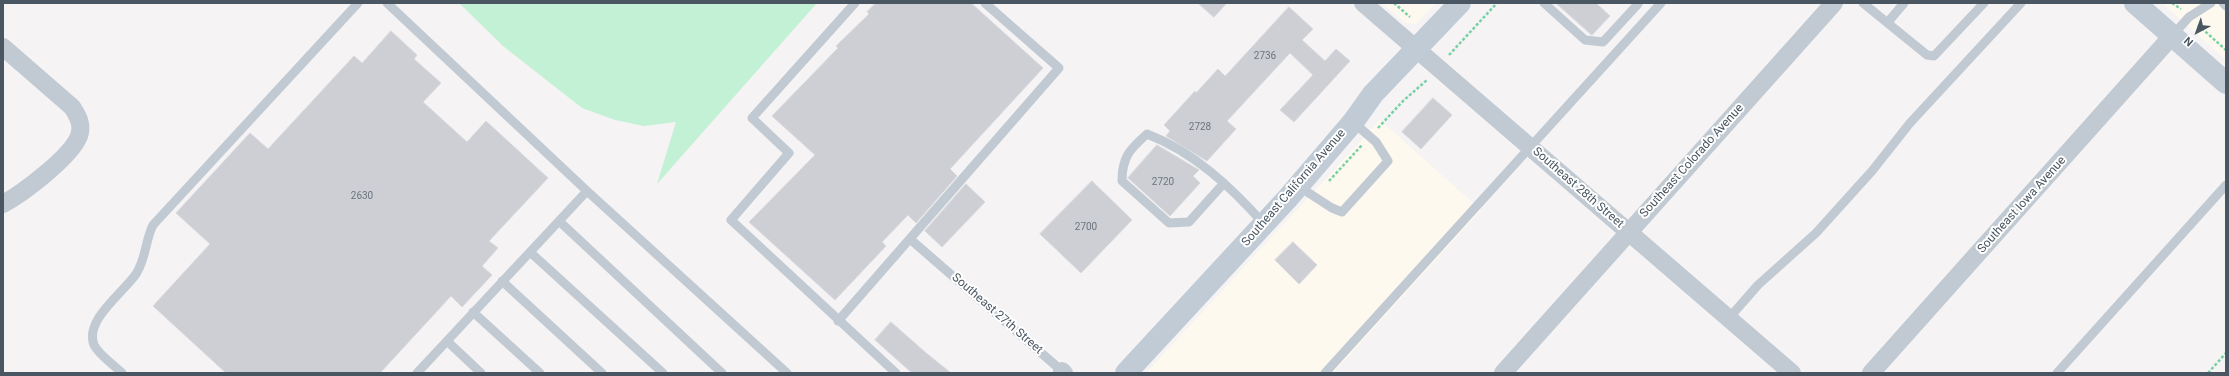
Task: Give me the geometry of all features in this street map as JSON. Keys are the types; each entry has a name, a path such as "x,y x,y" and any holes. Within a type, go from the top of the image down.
{"main road":[{"name":"Southeast California Avenue","path":"1129,372 1298,186 1353,122 1373,94 1460,3"},
{"path":"2135,3 2226,84"}],"street":[{"name":"Southeast 28th Street","path":"1363,3 1792,373"},
{"name":"Southeast Colorado Avenue","path":"1503,373 1834,3"},
{"name":"Southeast Iowa Avenue","path":"1870,373 2172,36"},
{"path":"3,47 72,107 78,115 80,125 79,135 68,151 41,177 3,204"}],"lane":[{"path":"122,373 94,345 92,331 98,318 136,274 143,262 148,235 153,225 358,3"},
{"path":"387,3 587,191 785,372"},
{"path":"855,3 752,118 789,153 731,220 838,321 896,373"},
{"path":"838,321 1059,68 985,3"},
{"path":"1544,3 1585,40 1604,42 1638,4"},
{"path":"1325,373 1532,148 1661,3"},
{"path":"1863,3 1927,55 1934,56 1984,3"},
{"path":"1888,22 1904,3"},
{"path":"1729,318 1758,285 1816,232 1872,171 1910,123 2021,3"},
{"path":"2172,36 2189,17 2211,3"},
{"path":"2222,3 2226,6"},
{"path":"1298,186 1332,208 1342,212 1388,161 1376,142 1353,122"},
{"path":"1224,183 1188,222 1169,223 1122,181 1122,168 1130,149 1147,134 1171,144 1213,173 1224,183 1264,224"},
{"path":"2057,373 2226,185"},
{"path":"419,372 587,191"},
{"path":"559,221 722,373"},
{"name":"Southeast 27th Street","path":"910,239 1062,372"},
{"path":"530,252 663,373"},
{"path":"502,281 602,373"},
{"path":"474,312 540,373"},
{"path":"447,341 481,373"}],"path":[{"path":"1394,3 1410,17"},
{"path":"2208,373 2226,353"}],"shaded area":[{"path":"1381,3 1436,3 1416,24 1406,23"},
{"path":"2162,3 2226,3 2226,60"},
{"path":"1380,120 1481,210 1333,373 1146,373"}],"green space":[{"path":"459,3 817,3 657,184 676,122 644,126 615,120 582,108 503,46"}],"building":[{"path":"876,3 971,3 1043,68 950,169 957,176 916,223 908,215 882,242 886,246 835,300 749,222 815,155 772,116 838,48 836,46 869,14 867,12"},
{"path":"1198,3 1227,3 1214,17"},
{"path":"1556,3 1596,3 1610,16 1592,35"},
{"path":"1289,7 1313,29 1302,40 1325,61 1336,49 1350,61 1294,122 1280,110 1313,75 1290,53 1227,121 1236,129 1207,161 1166,136 1170,131 1164,125 1195,91 1196,93 1218,69 1225,76"},
{"path":"391,31 417,55 414,59 441,83 423,102 467,142 486,121 548,178 489,241 498,248 482,266 492,275 462,307 451,296 380,373 226,373 153,306 210,244 176,213 250,133 268,149 354,56 362,63"},
{"path":"1433,98 1452,115 1421,149 1402,132"},
{"path":"1157,145 1199,170 1193,176 1200,183 1170,216 1128,178"},
{"path":"1092,181 1132,220 1081,273 1040,234"},
{"path":"966,184 985,202 942,247 925,231"},
{"path":"1293,242 1317,265 1299,284 1275,260"},
{"path":"891,322 951,373 912,373 875,340"}]}
